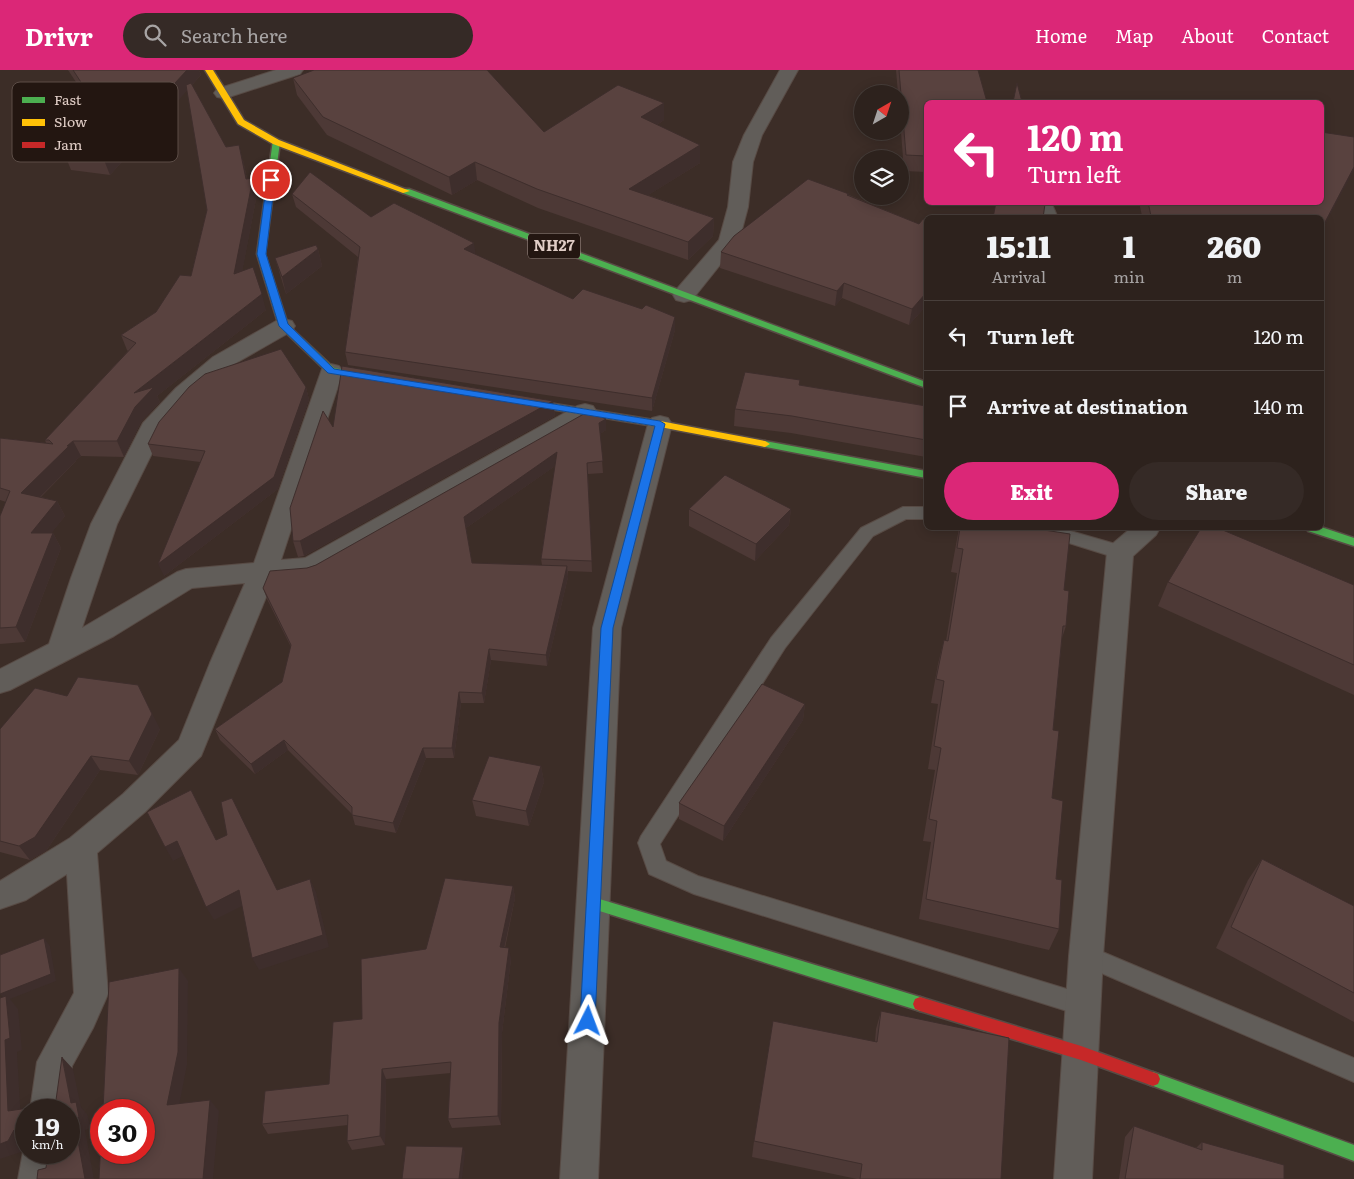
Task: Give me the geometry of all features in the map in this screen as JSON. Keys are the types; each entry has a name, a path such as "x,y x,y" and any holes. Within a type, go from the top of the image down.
{"main road":[{"name":"NH27","path":"209,70 241,122 276,142 924,384"},
{"path":"276,142 261,254 284,326 331,371 390,381"},
{"path":"507,400 660,424 924,475"},
{"path":"1324,529 1354,542"},
{"path":"593,903 1081,1053 1354,1153"}],"street":[{"path":"223,93 294,70"},
{"path":"684,295 729,241 738,206 743,162 753,135 789,70"},
{"path":"61,651 104,524 152,430 184,393 221,362 284,326"},
{"path":"0,895 15,890 81,848 134,803 191,747 224,663 264,571 331,371"},
{"path":"0,682 104,629 186,579 310,567 585,412"},
{"path":"580,1179 607,628 660,424"},
{"path":"1073,1179 1086,956 1120,552 1145,530"},
{"path":"50,1099 55,1062 81,1016 90,994 81,848"},
{"path":"37,1179 39,1164"}],"lane":[{"path":"924,513 903,513 867,532 778,643 649,843 657,867 694,884 1083,1005"},
{"path":"1047,530 1120,552"},
{"path":"1086,956 1354,1070"}],"building":[{"path":"73,70 187,70 176,82 81,82"},
{"path":"314,70 487,70 544,132 618,85 664,103 641,117 700,145 629,189 714,218 688,242 537,189 475,162 449,177 323,117 293,78"},
{"path":"899,70 978,70 986,100 924,100 924,156 909,155 909,150 906,150 905,140 909,140 909,85 900,85"},
{"path":"191,83 226,147 239,145 246,179 253,178 234,274 253,267 262,294 134,393 154,387 135,407 117,441 73,441 21,493 57,501 31,533 53,533 16,627 0,628 0,516 10,491 0,488 0,438 53,444 49,440 45,440 136,343 121,335 156,312 180,275 191,276 207,210 186,85"},
{"path":"1017,83 1021,100 1013,100"},
{"path":"1324,132 1354,137 1354,167 1324,224 1324,215 1151,215 1149,205 1324,205"},
{"path":"310,172 371,217 394,203 474,243 464,249 573,299 583,289 642,309 646,305 675,317 652,398 345,352 360,247 292,194"},
{"path":"808,179 849,194 847,195 854,198 854,205 872,205 919,224 924,219 924,295 912,309 844,283 837,291 721,252 734,236"},
{"path":"995,205 1045,205 1043,215 994,215"},
{"path":"316,245 318,249 282,277 275,258"},
{"path":"281,349 306,387 274,477 158,564 205,451 148,444 159,422 189,387 205,374"},
{"path":"342,366 553,401 300,541 293,541 290,508 323,411 333,427"},
{"path":"745,372 800,380 799,385 924,406 924,440 792,416 735,409"},
{"path":"589,411 606,419 599,423 603,461 587,463 592,561 541,559 557,452 464,517 472,563 567,566 546,655 489,649 482,693 459,692 452,748 423,748 393,823 352,815 352,807 284,740 251,764 215,729 282,682 291,645 263,588 270,571 307,568 316,565"},
{"path":"725,475 791,509 756,544 689,509"},
{"path":"960,530 1044,530 1070,534 1064,590 1069,591 1066,626 1063,626 1053,730 1059,731 1052,798 1063,801 1056,879 1062,880 1059,929 926,899 937,821 929,819 941,748 934,746 944,681 936,679 944,640 948,641 963,549 957,548"},
{"path":"1200,530 1223,530 1354,585 1354,665 1168,582"},
{"path":"78,677 138,685 152,714 129,761 91,756 35,837 19,846 0,841 0,729 35,688 67,696"},
{"path":"762,684 805,704 724,826 679,803"},
{"path":"489,756 541,766 526,811 472,800"},
{"path":"191,790 216,840 227,835 221,802 232,798 277,890 310,879 323,935 252,958 239,890 206,907 177,841 165,847 147,812"},
{"path":"1262,859 1354,906 1354,993 1231,927"},
{"path":"445,878 513,886 500,947 509,948 499,1023 498,1116 448,1119 451,1062 382,1069 380,1136 347,1141 348,1115 262,1124 265,1091 329,1084 333,1022 362,1019 361,959 426,949"},
{"path":"44,938 51,974 0,994 0,955"},
{"path":"179,968 178,1052 167,1105 210,1100 203,1179 99,1179 100,1164 155,1164 155,1099 104,1099 109,982"},
{"path":"6,996 10,1038 5,1040 8,1111 15,1110 15,1139 14,1130 8,1141 0,1144 0,998"},
{"path":"881,1011 1009,1038 1001,1179 860,1179 862,1164 754,1141 773,1021 877,1042"},
{"path":"62,1057 70,1099 56,1099"},
{"path":"1134,1126 1202,1150 1202,1142 1284,1165 1284,1179 1125,1179"},
{"path":"406,1146 463,1147 459,1179 402,1179"},
{"path":"80,1152 85,1179 37,1179 38,1170 46,1168 46,1164 80,1164"}],"traffic: fast":[{"path":"276,142 261,254 284,326 331,371 378,379"},
{"path":"406,191 924,384"},
{"path":"765,444 924,475"},
{"path":"1318,530 1354,542"},
{"path":"593,903 920,1004"},
{"path":"1153,1079 1354,1153"}],"traffic: slow":[{"path":"209,70 241,122 276,142 406,191"},
{"path":"517,401 660,424 765,444"}],"traffic: jam":[{"path":"920,1004 1081,1053 1153,1079"}],"route":[{"path":"271,180 261,254 284,326 331,371 660,424 607,628 588,1021"}]}
